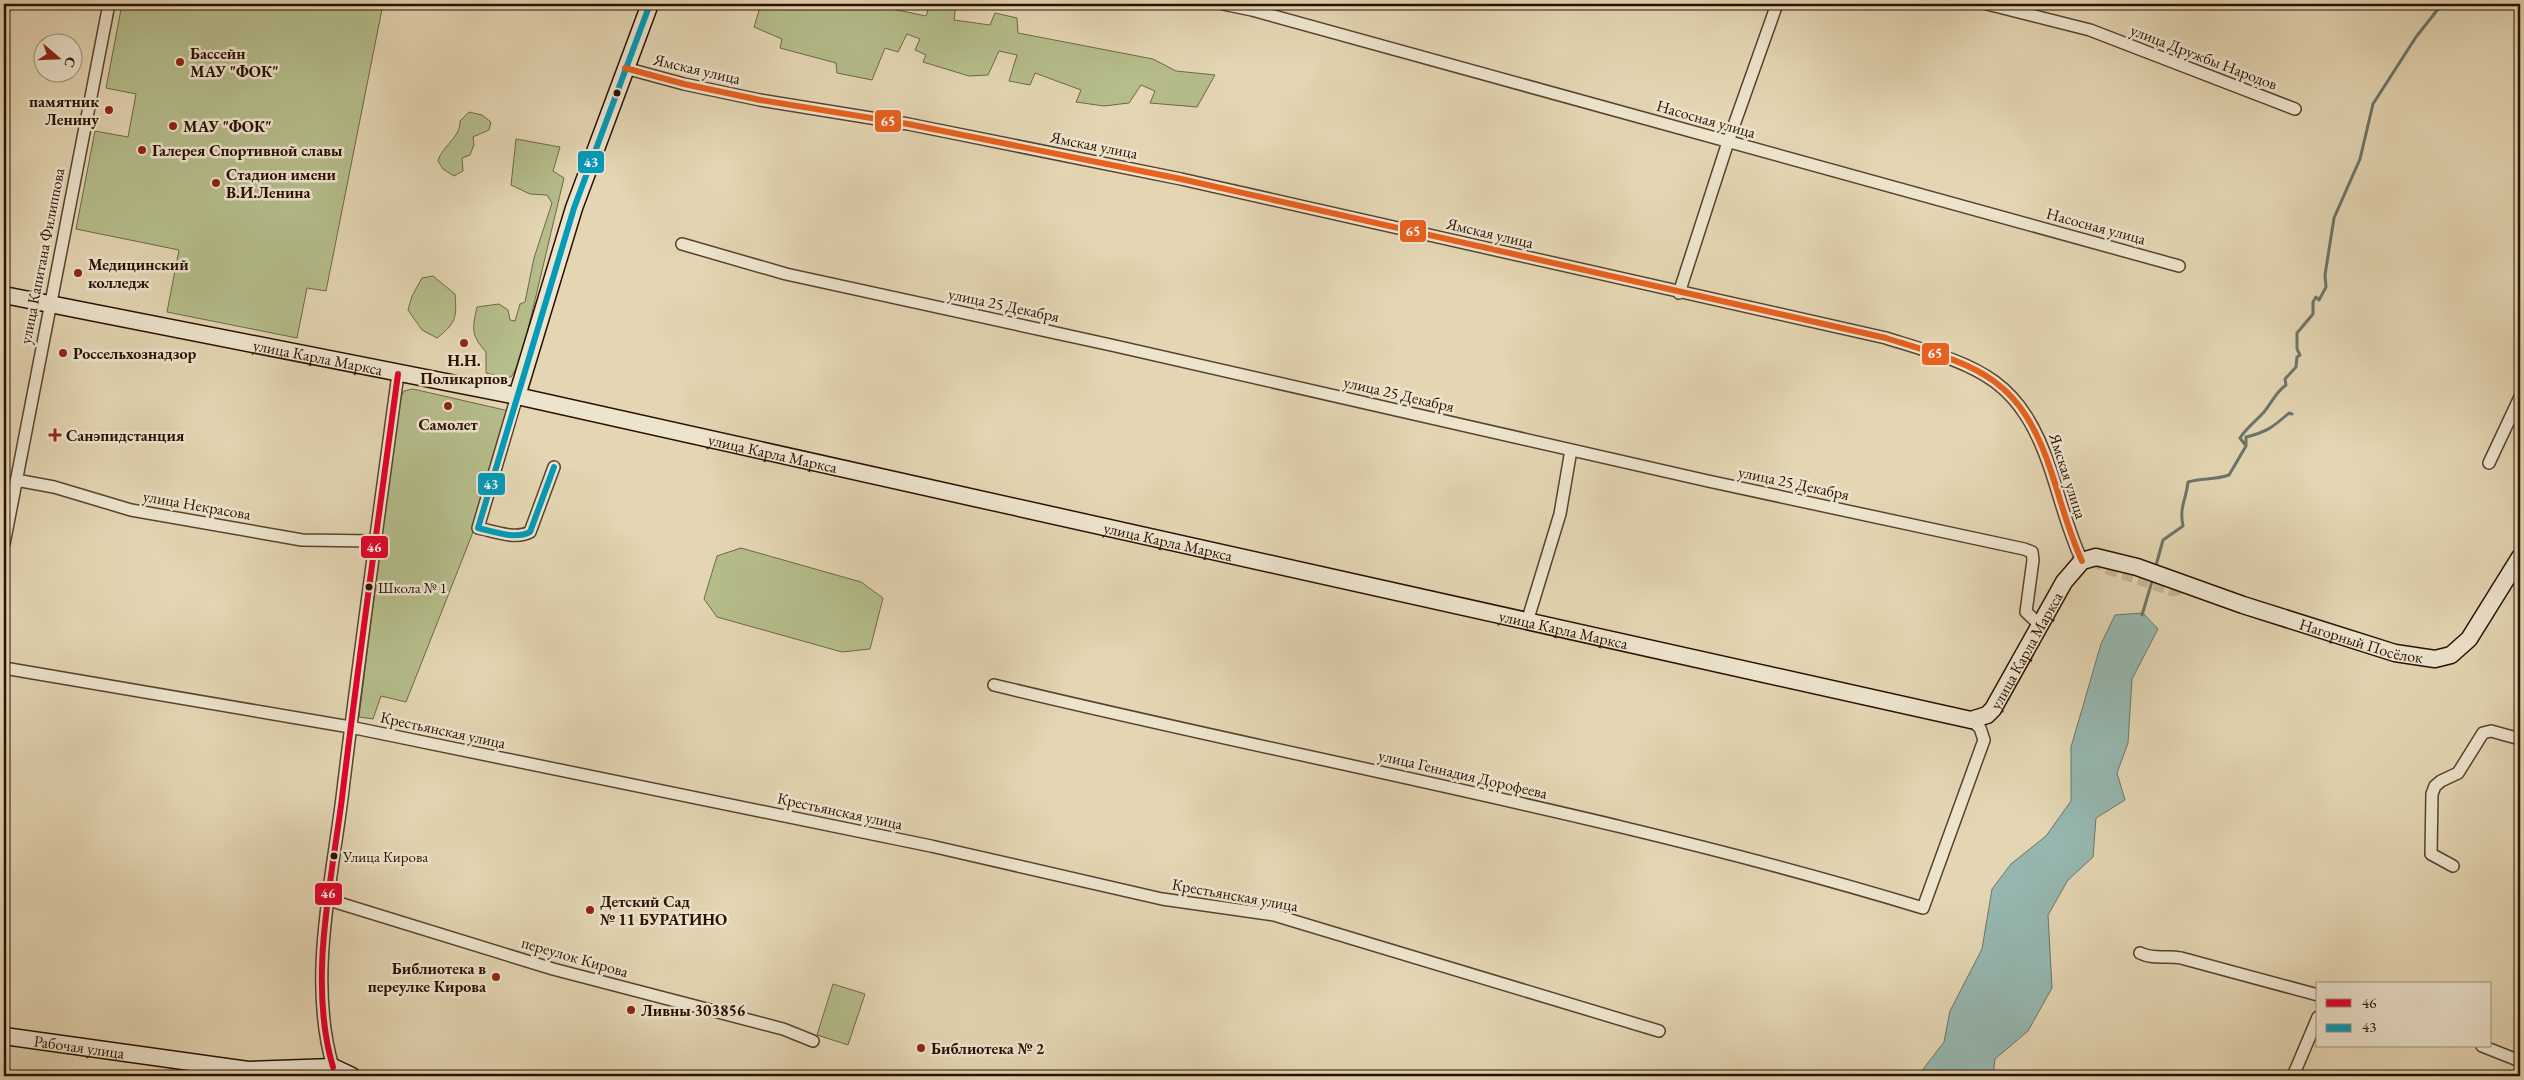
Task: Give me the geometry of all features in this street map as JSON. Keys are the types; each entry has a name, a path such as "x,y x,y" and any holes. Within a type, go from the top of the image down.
{"street":[{"name":"улица Капитана Филиппова","path":"4,544 108,4"},
{"path":"554,467 530,532 524,536 511,535 478,528 574,208 650,4"},
{"name":"Насосная улица","path":"1223,4 1272,15 2180,266"},
{"path":"1679,293 1728,142 1777,4"},
{"name":"улица Дружбы Народов","path":"1987,4 2090,30 2294,110"},
{"name":"Ямская улица","path":"625,68 684,84 760,100 908,124 1181,179 1679,293 1886,338 1938,354 1987,376 2005,388 2017,401 2041,441 2068,529 2089,559"},
{"name":"улица 25 Декабря","path":"682,244 786,274 1120,347 1571,450 2028,550 2032,552 2033,560 2026,612 2040,625"},
{"name":"улица Карла Маркса","path":"4,295 517,396 1971,720 1987,715 1993,709 2064,582 2089,559"},
{"path":"352,1076 333,1068 324,1033 321,1004 321,970 350,727 398,374"},
{"path":"2490,463 2520,397"},
{"path":"1527,622 1560,514 1571,450"},
{"name":"улица Некрасова","path":"16,480 54,487 131,510 302,540 375,541"},
{"name":"Нагорный Посёлок","path":"2089,559 2137,567 2242,605 2395,652 2435,659 2451,655 2469,639 2520,556"},
{"name":"Крестьянская улица","path":"4,668 350,727 931,846 1162,899 1274,915 1659,1031"},
{"name":"улица Геннадия Дорофеева","path":"994,685 1538,808 1838,882 1923,908 1984,740 1980,728 1971,720"},
{"path":"2453,866 2431,854 2432,794 2434,786 2458,773 2483,734 2491,731 2520,739"},
{"name":"переулок Кирова","path":"329,900 553,969 783,1029 813,1040"},
{"path":"2140,953 2158,958 2170,956 2181,958 2316,994"},
{"path":"2293,1076 2316,1022"},
{"name":"Рабочая улица","path":"4,1036 240,1069 333,1068"},
{"path":"2487,1048 2520,1061"}],"green space":[{"name":"Стадион имени В.И.Ленина","path":"122,4 383,4 326,291 307,288 297,338 167,312 179,250 76,229 95,131 128,137 136,94 106,88"},
{"path":"761,4 883,4 883,7 926,16 930,4 956,4 954,20 990,25 995,13 1017,18 1018,33 1153,59 1176,71 1215,75 1197,107 1150,103 1155,91 1141,85 1129,103 1104,106 1076,102 1081,90 1035,73 1030,85 1009,81 1017,55 999,51 988,75 969,76 923,62 926,55 915,50 920,39 907,34 898,52 885,48 872,80 837,73 836,63 780,48 782,39 754,27"},
{"path":"469,112 482,115 491,122 489,130 473,137 474,145 470,155 462,158 463,171 454,176 443,169 438,161 443,151 458,132 460,121"},
{"path":"516,139 560,147 553,171 564,178 518,366 511,377 501,377 486,373 486,352 475,336 474,331 477,307 499,304 508,310 510,320 515,321 520,304 525,302 534,258 552,203 547,195 530,194 511,185"},
{"path":"433,276 455,294 456,302 452,324 437,338 422,330 408,310 412,296 422,278"},
{"path":"413,389 509,411 475,527 406,702 381,696 373,719 359,717 399,400 404,391"},
{"path":"741,548 861,582 883,598 870,649 842,652 717,617 704,599 717,556"},
{"path":"833,984 865,994 848,1045 817,1035"}],"water":[{"path":"2143,613 2158,629 2132,679 2128,743 2117,773 2125,800 2096,818 2093,857 2068,880 2048,915 2052,988 2028,1031 1995,1059 1993,1076 1918,1076 1944,1042 1950,1011 1982,949 1992,889 2011,864 2046,836 2071,801 2071,747 2101,644 2115,615"}],"waterway":[{"path":"2155,569 2163,540 2183,526 2182,508 2188,482 2229,475 2246,446 2240,438 2286,385 2285,379 2296,367 2297,357 2300,355 2297,349 2297,333 2313,314 2313,302 2316,297 2319,300 2326,287 2325,275 2334,218 2360,159 2373,104 2416,37 2442,4"},
{"path":"2246,445 2246,437 2265,431 2289,413 2292,414"},
{"path":"2142,615 2153,578"}],"tunnel":[{"path":"2093,560 2108,569 2173,591 2189,586"}],"transit line":[{"name":"43","path":"554,467 530,532 511,535 478,528 574,208 650,4"},
{"name":"65","path":"625,68 684,84 760,100 908,124 1181,179 1886,338 1945,357 1969,367 1990,379 2008,394 2024,413 2038,439 2051,471 2082,561"},
{"name":"46","path":"333,1067 326,1035 322,1001 324,933 398,374"}],"place":[{"name":"Бассейн МАУ \"ФОК\"","path":"180,62"},
{"name":"памятник Ленину","path":"109,110"},
{"name":"МАУ \"ФОК\"","path":"173,126"},
{"name":"Галерея Спортивной славы","path":"142,150"},
{"name":"Стадион имени В.И.Ленина","path":"216,183"},
{"name":"Медицинский колледж","path":"78,273"},
{"name":"Н.Н. Поликарпов","path":"464,343"},
{"name":"Россельхознадзор","path":"63,353"},
{"name":"Самолет","path":"448,406"},
{"name":"Санэпидстанция","path":"55,435"},
{"name":"Школа № 1","path":"369,587"},
{"name":"Улица Кирова","path":"334,856"},
{"name":"Детский Сад № 11 БУРАТИНО","path":"590,910"},
{"name":"Библиотека в переулке Кирова","path":"496,977"},
{"name":"Ливны 303856","path":"631,1010"},
{"name":"Библиотека № 2","path":"921,1048"}]}
